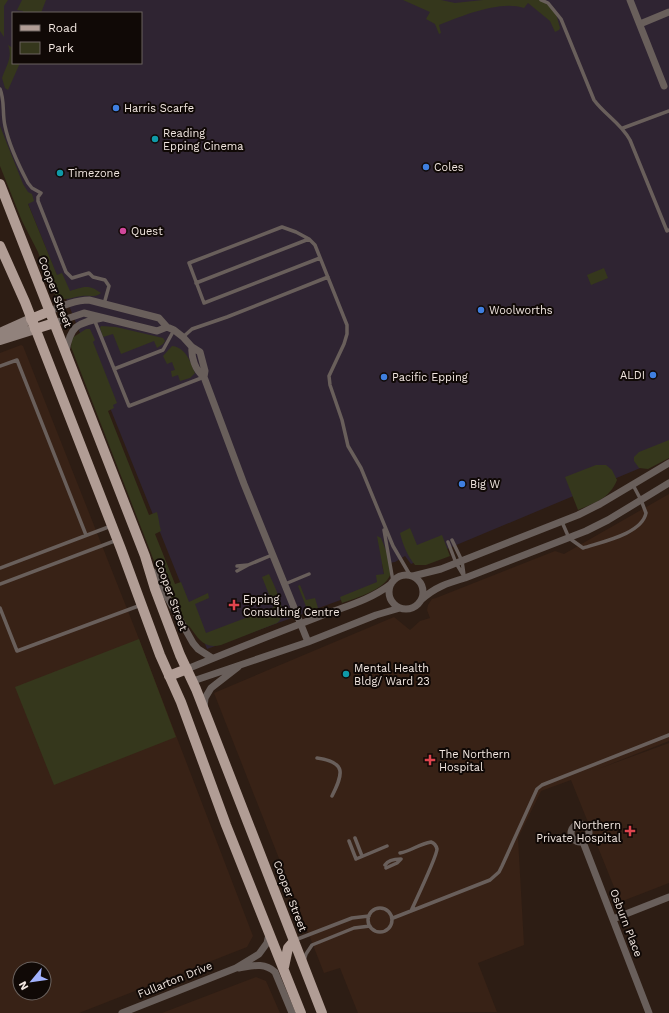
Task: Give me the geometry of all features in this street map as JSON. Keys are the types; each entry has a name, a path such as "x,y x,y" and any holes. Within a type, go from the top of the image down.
{"main road":[{"name":"Cooper Street","path":"0,184 145,556 155,589 193,681 322,1013"},
{"path":"0,246 33,324 169,676 176,688 226,825 301,1013"},
{"path":"33,324 50,311"},
{"path":"33,324 54,323"},
{"path":"169,676 187,668"},
{"path":"176,688 193,681"},
{"path":"284,969 288,948 294,941"}],"street":[{"path":"630,0 664,86"},
{"path":"640,24 669,12"},
{"path":"50,311 82,300 104,304 159,318 183,337 192,347 191,355 199,373 204,377 244,484 308,642"},
{"path":"54,323 84,313 93,317 158,331 170,328"},
{"path":"65,353 68,338 72,330 93,317"},
{"path":"0,333 33,324"},
{"path":"0,340 33,324"},
{"path":"187,668 362,602 382,591 401,575 428,573 562,522 600,504 669,463"},
{"path":"193,681 308,642 376,615 400,608 412,608 438,587 446,583 465,578 586,531 608,520 669,484"},
{"path":"145,556 187,634 198,649 212,658"},
{"path":"411,575 421,583 423,594 422,600"},
{"path":"392,582 389,589 390,598 400,608"},
{"path":"204,710 205,698 211,688 243,664"},
{"name":"Osburn Place","path":"583,842 648,1013"},
{"path":"613,919 669,897"},
{"name":"Fullarton Drive","path":"122,1013 236,968 259,954 267,943 270,933"},
{"name":"Fullarton Drive","path":"236,968 262,965 270,967 275,972 292,1013"}],"lane":[{"path":"541,0 548,3 561,19 582,74 594,100 623,128 634,147 667,231 669,230"},
{"path":"0,89 3,100 7,135 28,183 32,188 41,193 38,201 66,272 72,278 89,273 93,277 105,280 109,286 104,304"},
{"path":"623,128 669,111"},
{"path":"320,258 204,303 189,263 282,227 309,239 315,245 348,329 344,344 329,376 330,385 342,420 346,441 361,468 393,546 411,575"},
{"path":"196,283 309,239"},
{"path":"183,337 192,329 328,278"},
{"path":"93,317 129,406 204,377"},
{"path":"114,369 163,350 170,328"},
{"path":"0,366 17,360 86,535"},
{"path":"562,522 569,538 583,548 626,534 634,529 646,516 641,500 632,485"},
{"path":"383,523 392,582"},
{"path":"0,568 111,525"},
{"path":"0,584 117,540"},
{"path":"450,541 465,578"},
{"path":"238,571 272,555"},
{"path":"237,566 248,565"},
{"path":"285,584 309,574"},
{"path":"0,608 16,651 141,605"},
{"path":"393,918 481,884 495,877 512,845 537,789 542,784 669,736"},
{"path":"318,758 336,763 339,768 341,778 332,796"},
{"path":"355,838 362,856"},
{"path":"349,841 356,859 387,846"},
{"path":"400,853 408,852 414,848 431,842 434,843 437,848 411,911"},
{"path":"294,941 352,918 368,916 373,910 381,908 388,910 393,918 392,925 383,932 375,931 370,926 368,916"},
{"path":"303,962 312,945 354,928 370,926"}],"shaded area":[{"name":"Pacific Epping","path":"0,0 669,0 669,456 411,564 405,556 395,562 382,564 384,574 376,587 207,649 0,134"},
{"path":"21,345 23,346 139,639 253,936 247,947 79,1013 0,1013 0,353"},
{"name":"The Northern Hospital","path":"669,494 669,741 598,769 669,743 669,883 620,902 571,780 541,791 518,838 524,945 478,963 497,1012 358,1013 340,968 324,973 214,693 394,617 410,630 420,621 430,618 427,610 432,599 555,551 564,554"},
{"path":"256,977 266,981 280,1013 162,1013"}],"green space":[{"path":"0,0 8,0 4,6 4,37 0,31"},
{"path":"22,0 46,0 41,12 23,12 17,10"},
{"path":"403,0 441,0 455,3 483,0 541,0 555,10 560,28 555,32 550,21 528,3 524,8 504,6 481,10 439,25 441,33 439,34 435,24 426,19 430,12"},
{"path":"8,45 12,47 12,64 20,64 8,90 5,88 2,78 10,54"},
{"path":"0,126 23,184 28,192 32,194 34,201 28,204 57,275 62,273 70,291 89,287 101,293 99,295 67,299 57,298 38,252 22,221 0,166"},
{"path":"604,268 608,278 591,285 587,275"},
{"path":"101,326 116,327 163,338 165,341 157,348 154,341 121,354 113,334 103,337 100,328"},
{"path":"86,329 90,329 95,340 93,342 117,403 113,405 114,408 108,411 149,515 157,512 161,531 155,534 175,584 181,582 189,602 208,593 209,598 195,604 206,633 274,607 262,577 269,574 282,607 281,619 277,623 215,646 210,646 202,642 189,626 186,628 154,561 71,347 72,338"},
{"path":"172,346 181,349 187,356 195,373 190,378 180,381 178,375 172,377 171,371 175,370 172,362 167,364 163,356"},
{"path":"669,440 669,458 648,469 639,468 634,461 634,457 639,452"},
{"path":"596,465 606,465 612,470 617,480 606,496 578,510 565,477"},
{"path":"410,528 417,545 442,535 450,556 426,565 415,565 402,542 400,533"},
{"path":"377,536 381,538 389,560 391,572 389,578 371,592 342,603 340,597 377,582 376,575 384,574"},
{"path":"300,585 306,600 315,598 318,608 310,611 307,609 298,586"},
{"path":"139,639 176,737 54,785 15,687"}],"place":[{"name":"Harris Scarfe","path":"116,108"},
{"name":"Reading Epping Cinema","path":"155,139"},
{"name":"Coles","path":"426,167"},
{"name":"Timezone","path":"60,173"},
{"name":"Quest","path":"123,231"},
{"name":"Woolworths","path":"481,310"},
{"name":"ALDI","path":"653,375"},
{"name":"Pacific Epping","path":"384,377"},
{"name":"Big W","path":"462,484"},
{"name":"Epping Consulting Centre","path":"234,605"},
{"name":"Mental Health Bldg/ Ward 23","path":"346,674"},
{"name":"The Northern Hospital","path":"430,760"},
{"name":"Northern Private Hospital","path":"630,831"}]}
